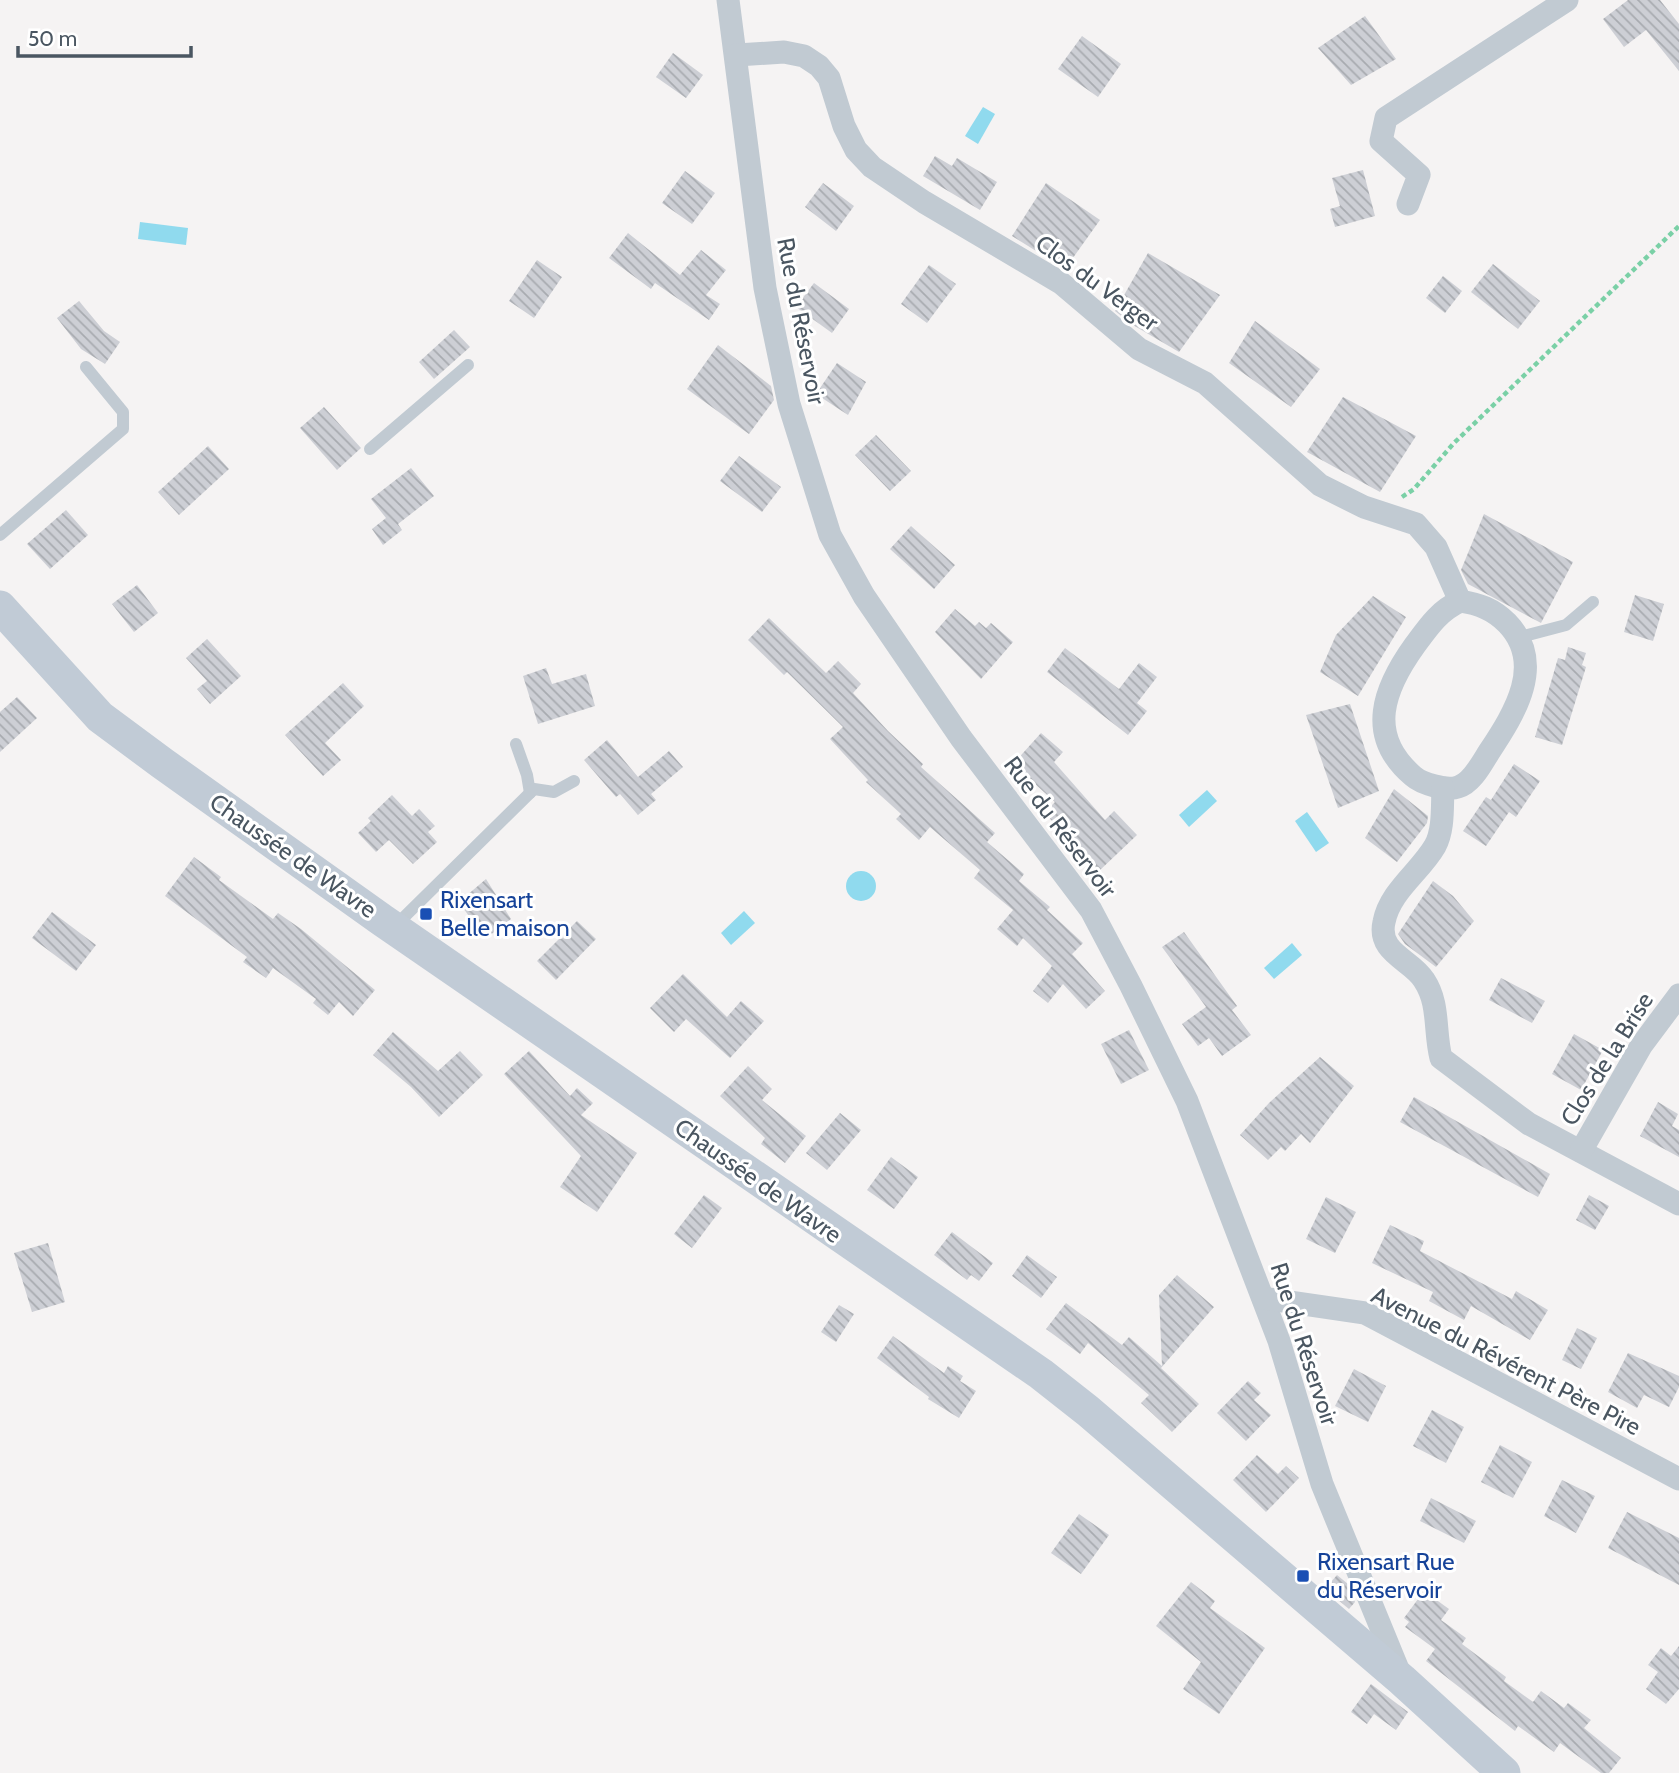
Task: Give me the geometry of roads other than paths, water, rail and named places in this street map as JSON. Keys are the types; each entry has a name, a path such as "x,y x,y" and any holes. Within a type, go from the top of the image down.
{"street":[{"name":"Rue du Réservoir","path":"728,0 765,288 789,404 830,535 864,596 954,728 1091,910 1187,1101 1263,1298 1322,1484 1402,1681"},
{"path":"1408,204 1419,175 1381,142 1386,118 1567,0"},
{"name":"Clos du Verger","path":"737,55 784,52 804,56 820,66 829,78 844,126 856,150 873,167 924,202 1061,283 1139,349 1205,383 1320,485 1416,524 1436,547 1460,601"},
{"path":"1460,601 1495,611 1520,637 1526,661 1522,693 1475,774 1459,787 1443,788 1414,778 1399,761 1385,738 1383,717 1387,692 1396,672 1441,610 1460,601"},
{"name":"Chaussée de Wavre","path":"0,607 100,716 394,927 1041,1374 1088,1411 1402,1681 1504,1773"},
{"path":"1443,788 1442,823 1435,846 1395,898 1383,923 1387,946 1424,978 1436,1010 1436,1040 1441,1058 1465,1073 1529,1124 1679,1204"},
{"name":"Clos de la Brise","path":"1581,1151 1641,1046 1679,995"},
{"name":"Avenue du Révérent Père Pire","path":"1263,1298 1365,1313 1676,1470"}],"lane":[{"path":"370,449 468,365"},
{"path":"0,535 123,429 123,412 86,368"},
{"path":"1520,637 1566,625 1593,602"},
{"path":"516,744 530,793"},
{"path":"394,927 534,789 554,792 574,781"}],"water":[{"path":"983,107 995,114 978,144 965,136"},
{"path":"140,222 188,228 186,245 138,239"},
{"path":"1207,790 1217,801 1189,827 1179,815"},
{"path":"1307,812 1329,843 1316,852 1295,821"},
{"path":"861,871 872,875 876,886 872,897 861,901 850,897 846,886 850,875"},
{"path":"744,911 755,923 731,945 721,933"},
{"path":"1292,943 1302,955 1274,979 1264,968"}],"place":[{"name":"Rixensart Belle maison","path":"426,914"},
{"name":"Rixensart Rue du Réservoir","path":"1303,1576"}]}
